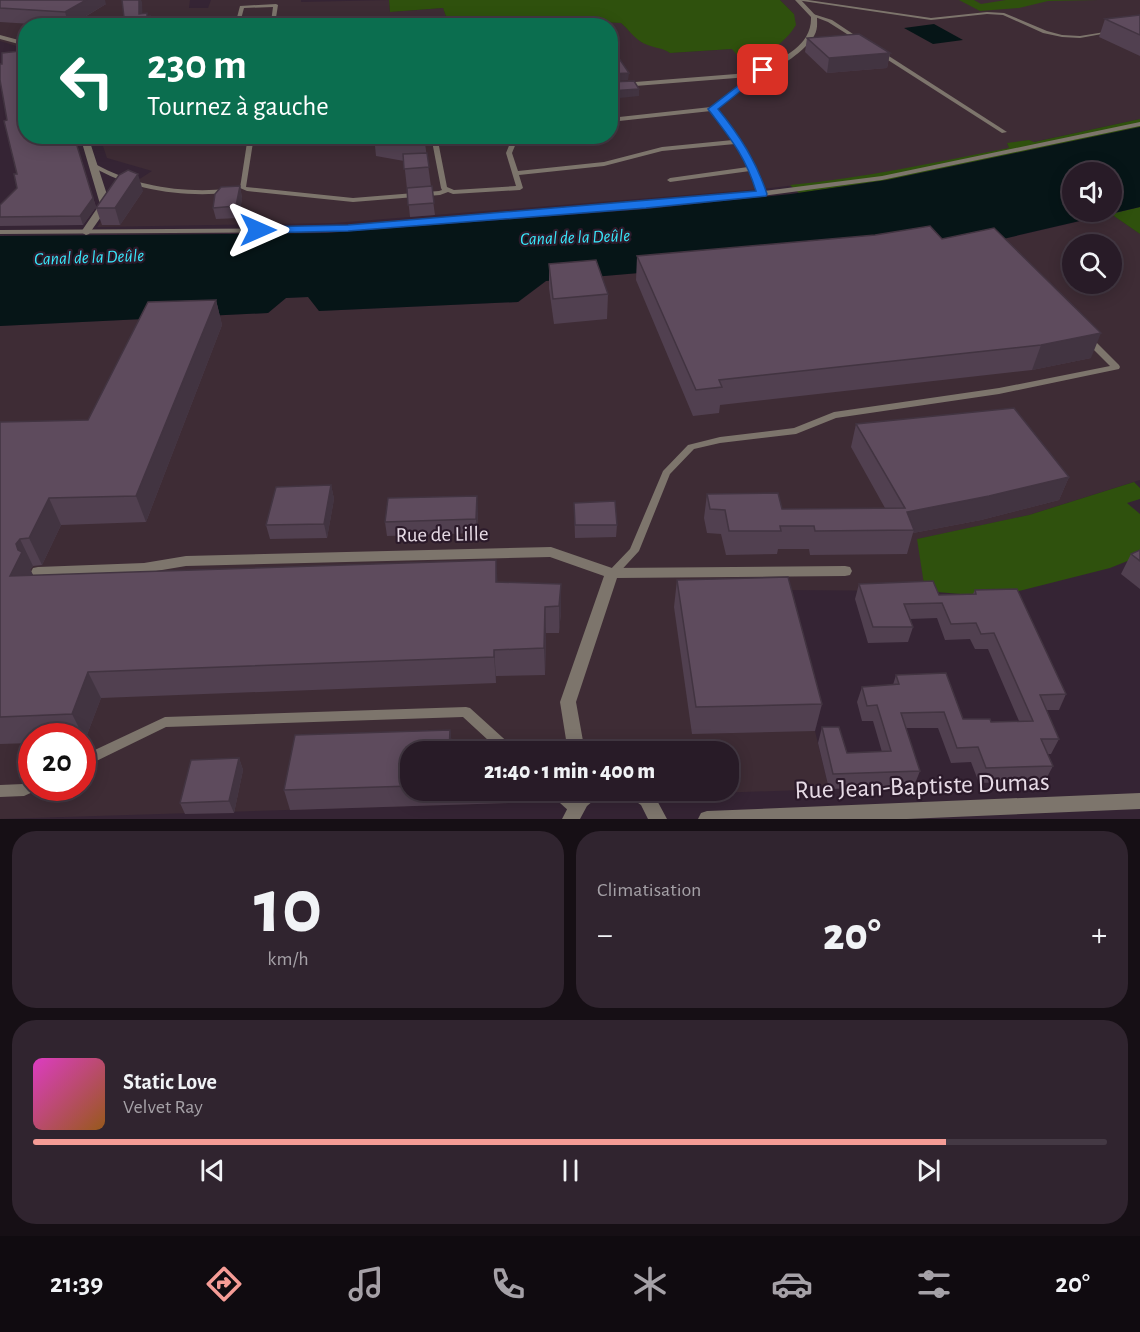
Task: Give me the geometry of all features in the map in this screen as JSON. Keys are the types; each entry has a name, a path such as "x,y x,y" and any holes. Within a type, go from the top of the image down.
{"street":[{"path":"763,70 791,55 808,41 816,24 812,14 798,0"},
{"path":"2,39 18,42"},
{"path":"86,144 105,204 86,232"},
{"name":"Rue de Lille","path":"38,572 144,568 186,561 551,552 612,573 845,571"},
{"path":"575,741 568,702 612,573"},
{"path":"648,801 658,819"},
{"name":"Rue Jean-Baptiste Dumas","path":"707,819 1140,801"}],"lane":[{"path":"798,0 931,19 998,13 1011,16 1045,32 1071,37 1120,31"},
{"path":"239,18 242,7 276,5 273,18"},
{"path":"812,14 830,21 1004,132"},
{"path":"618,85 736,76 763,70"},
{"path":"618,119 713,109 763,70"},
{"path":"713,109 739,141 754,168 762,194"},
{"path":"0,232 325,230 762,194 882,178 1140,124"},
{"path":"515,173 604,164 663,148 735,142"},
{"path":"243,188 250,144"},
{"path":"436,144 444,188 447,190"},
{"path":"93,165 110,176 136,185 197,193 227,192 243,188 353,200 440,193 447,190 462,192 520,188 509,153 513,144"},
{"path":"670,180 754,168"},
{"path":"612,573 634,551 666,473 691,447 720,440 796,431 834,415 999,391 1116,367 1084,335"},
{"path":"96,755 165,722 466,712 498,741"},
{"path":"0,791 18,790"},
{"path":"563,801 573,814"}],"shaded area":[{"path":"0,0 190,0 189,8 208,8 211,0 301,0 301,2 389,0 390,12 443,8 447,18 18,18 18,46 0,41"},
{"path":"780,0 1140,0 1140,119 1033,142 1029,140 1007,144 1010,148 905,169 761,189 334,223 97,227 121,191 152,171 107,158 102,144 618,144 618,23 621,23 641,42 663,48 670,53 732,49 794,14"},
{"path":"1076,222 1122,222 1140,234 1140,480 1029,515 918,539 925,591 781,590 829,789 739,792 739,741 400,741 400,801 512,801 509,803 0,819 0,326 268,313 286,298 309,297 319,311 518,302 546,281 848,255 951,251"}],"green space":[{"path":"389,0 780,0 794,14 796,25 779,44 744,63 732,49 670,53 646,45 618,23 618,18 447,18 443,8 390,12"},
{"path":"959,0 974,0 981,4 1006,0 1098,0 1048,1 1019,8 980,11"},
{"path":"1140,119 1140,127 887,180 799,193 790,185 927,164 1009,148 1007,143 1029,140 1034,142"},
{"path":"1140,207 1140,234 1122,222 1122,211"},
{"path":"1134,482 1140,488 1140,499 1127,503 1140,514 1140,556 1110,568 995,597 925,591 917,539 1029,515"}],"water":[{"path":"934,24 963,40 933,44 904,28"},
{"name":"Canal de la Deûle","path":"1140,127 1140,207 1122,211 1122,162 1062,162 1062,222 1076,222 951,251 848,255 546,281 518,302 319,311 308,297 286,298 268,313 0,326 0,236 327,233 647,209 791,194 887,180"}],"building":[{"path":"0,0 86,0 65,12 0,8"},
{"path":"122,0 139,0 139,14 147,13 147,17 150,16 150,18 124,18"},
{"path":"1140,15 1140,35 1105,19"},
{"path":"859,34 890,53 829,58 807,38"},
{"path":"18,51 18,144 76,144 93,198 80,216 0,217 0,205 17,188 14,174 17,174 4,121 7,120 0,80 2,53"},
{"path":"618,57 629,73 618,74"},
{"path":"634,81 639,89 618,90 618,82"},
{"path":"427,153 429,167 404,169 403,154"},
{"path":"128,170 138,174 115,208 96,208 119,175"},
{"path":"240,186 236,206 213,208 215,194 221,187"},
{"path":"432,186 434,203 408,205 407,188"},
{"path":"930,226 942,239 994,228 1101,333 1041,345 719,380 722,387 696,390 637,256 875,235"},
{"path":"596,260 608,294 553,299 549,264"},
{"path":"216,300 136,496 49,498 29,538 20,539 16,544 18,550 22,552 10,576 496,560 496,582 561,584 559,606 545,607 544,648 494,650 494,657 88,672 72,714 0,717 0,422 88,420 148,302"},
{"path":"1014,408 1069,477 907,512 914,530 815,531 814,526 780,526 781,531 729,531 725,510 710,509 707,494 778,493 782,509 905,508 856,424"},
{"path":"331,485 324,524 266,525 276,487"},
{"path":"477,496 476,519 385,522 388,498"},
{"path":"615,501 617,525 575,525 574,503"},
{"path":"1140,550 1140,561 1131,554"},
{"path":"788,577 822,704 696,707 677,580"},
{"path":"933,581 939,595 976,594 975,590 1017,589 1066,694 1040,695 1059,739 1041,739 1053,766 986,768 978,747 957,748 944,712 901,713 920,771 833,774 822,727 839,727 847,753 891,751 877,705 867,706 862,687 899,684 896,675 946,673 963,719 990,719 991,722 1033,721 994,633 981,634 976,623 951,624 942,603 904,604 913,627 873,627 859,584"},
{"path":"450,730 450,741 400,741 400,786 284,790 295,735"},
{"path":"239,758 229,801 180,803 191,760"}],"route":[{"path":"258,230 325,230 762,194 754,168 739,141 713,109 763,70"}]}
